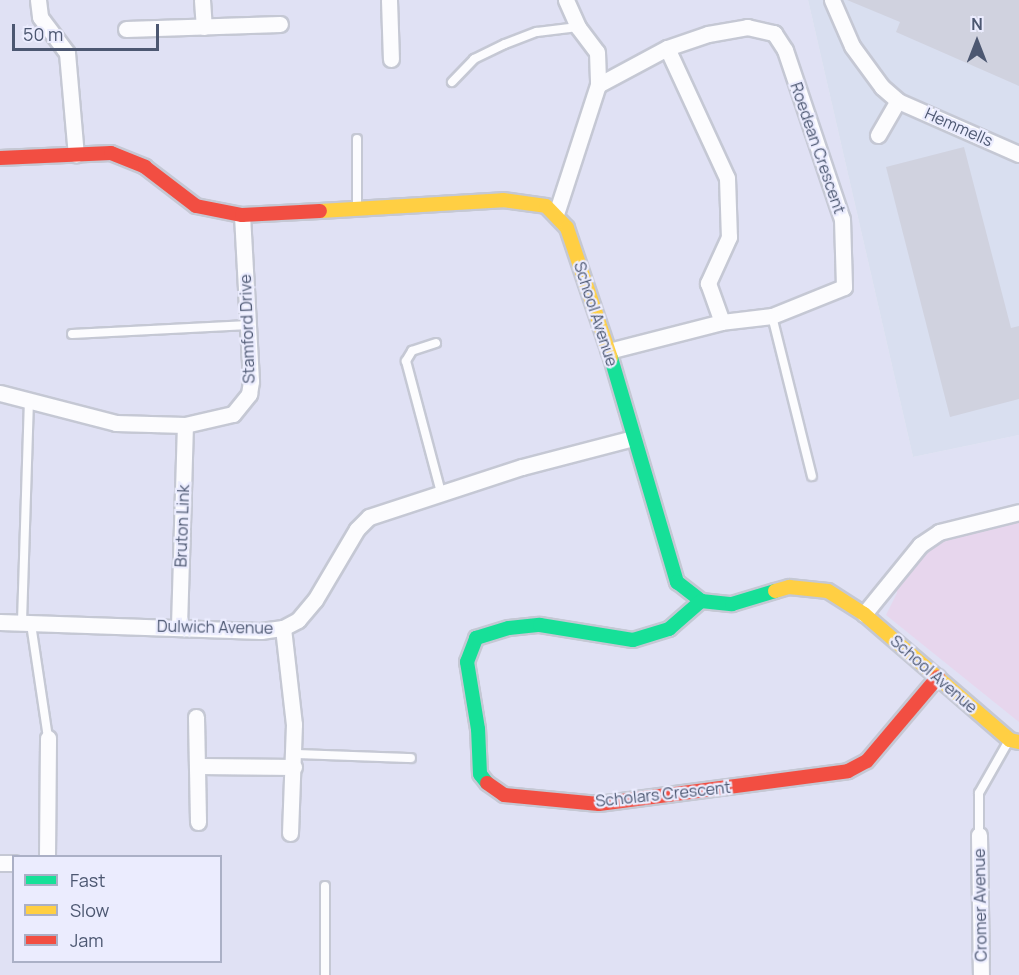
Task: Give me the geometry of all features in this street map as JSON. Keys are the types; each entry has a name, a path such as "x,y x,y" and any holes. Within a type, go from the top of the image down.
{"street":[{"path":"38,0 40,17 67,53 76,155"},
{"path":"202,0 204,27"},
{"path":"389,0 390,58"},
{"path":"0,158 111,153 145,167 196,206 242,215 503,200 534,202 556,214 598,85 597,52 578,27 566,0"},
{"name":"Hemmells","path":"832,0 852,46 882,87 898,101 1019,154"},
{"path":"126,29 279,24"},
{"name":"Roedean Crescent","path":"598,85 667,48 747,27 774,33 785,50 843,219 846,262 843,287 772,316 722,322 609,351"},
{"path":"667,48 727,178 729,237 708,283 722,322"},
{"path":"878,135 898,101"},
{"name":"School Avenue","path":"556,214 567,228 609,351 677,582 701,601 732,604 789,587 828,591 864,614 1015,741"},
{"name":"Stamford Drive","path":"0,393 116,423 185,425 233,414 249,394 249,326 242,215"},
{"name":"Bruton Link","path":"178,626 185,425"},
{"name":"Dulwich Avenue","path":"0,622 178,626 261,631 283,628 298,620 315,600 357,529 369,517 441,493 633,438"},
{"path":"864,614 930,539 963,525 1019,512"},
{"name":"Scholars Crescent","path":"701,601 669,629 633,640 540,626 509,628 476,638 467,662 478,729 480,774 492,790 504,795 599,804 848,771 867,761 938,677"},
{"path":"283,628 294,760 290,834"},
{"path":"196,717 200,766 198,822"},
{"path":"47,855 48,738"},
{"path":"200,766 294,760"},
{"name":"Cromer Avenue","path":"979,835 981,975"}],"lane":[{"path":"452,82 474,60 505,44 537,32 578,27"},
{"path":"357,139 357,209"},
{"path":"772,316 812,476"},
{"path":"72,334 249,326"},
{"path":"436,343 412,351 406,360 441,493"},
{"path":"29,402 26,623 48,738"},
{"path":"979,835 979,793 1015,741"},
{"path":"294,760 411,758"},
{"path":"325,886 325,975"}],"shaded area":[{"path":"0,0 808,0 913,457 1019,435 1019,975 0,975"},
{"path":"808,0 1019,0 1019,435 913,457"},
{"path":"1019,521 1019,722 886,615 897,593 896,586 926,551 942,540"}],"building":[{"path":"847,0 1019,0 1019,86 896,32 900,22"},
{"path":"964,147 1011,328 1019,326 1019,399 950,417 886,167"}],"traffic: fast":[{"path":"611,358 677,582 701,601 732,604 775,591"},
{"path":"487,783 480,774 478,729 467,662 476,638 509,628 540,625 633,640 669,629 701,601"}],"traffic: slow":[{"path":"320,211 503,200 546,206 567,228 611,358"},
{"path":"775,591 789,587 828,591 864,614 1010,740 1019,742"}],"traffic: jam":[{"path":"0,158 111,153 145,167 196,206 242,215 320,211"},
{"path":"487,783 504,795 599,804 848,771 867,761 938,677"}]}
